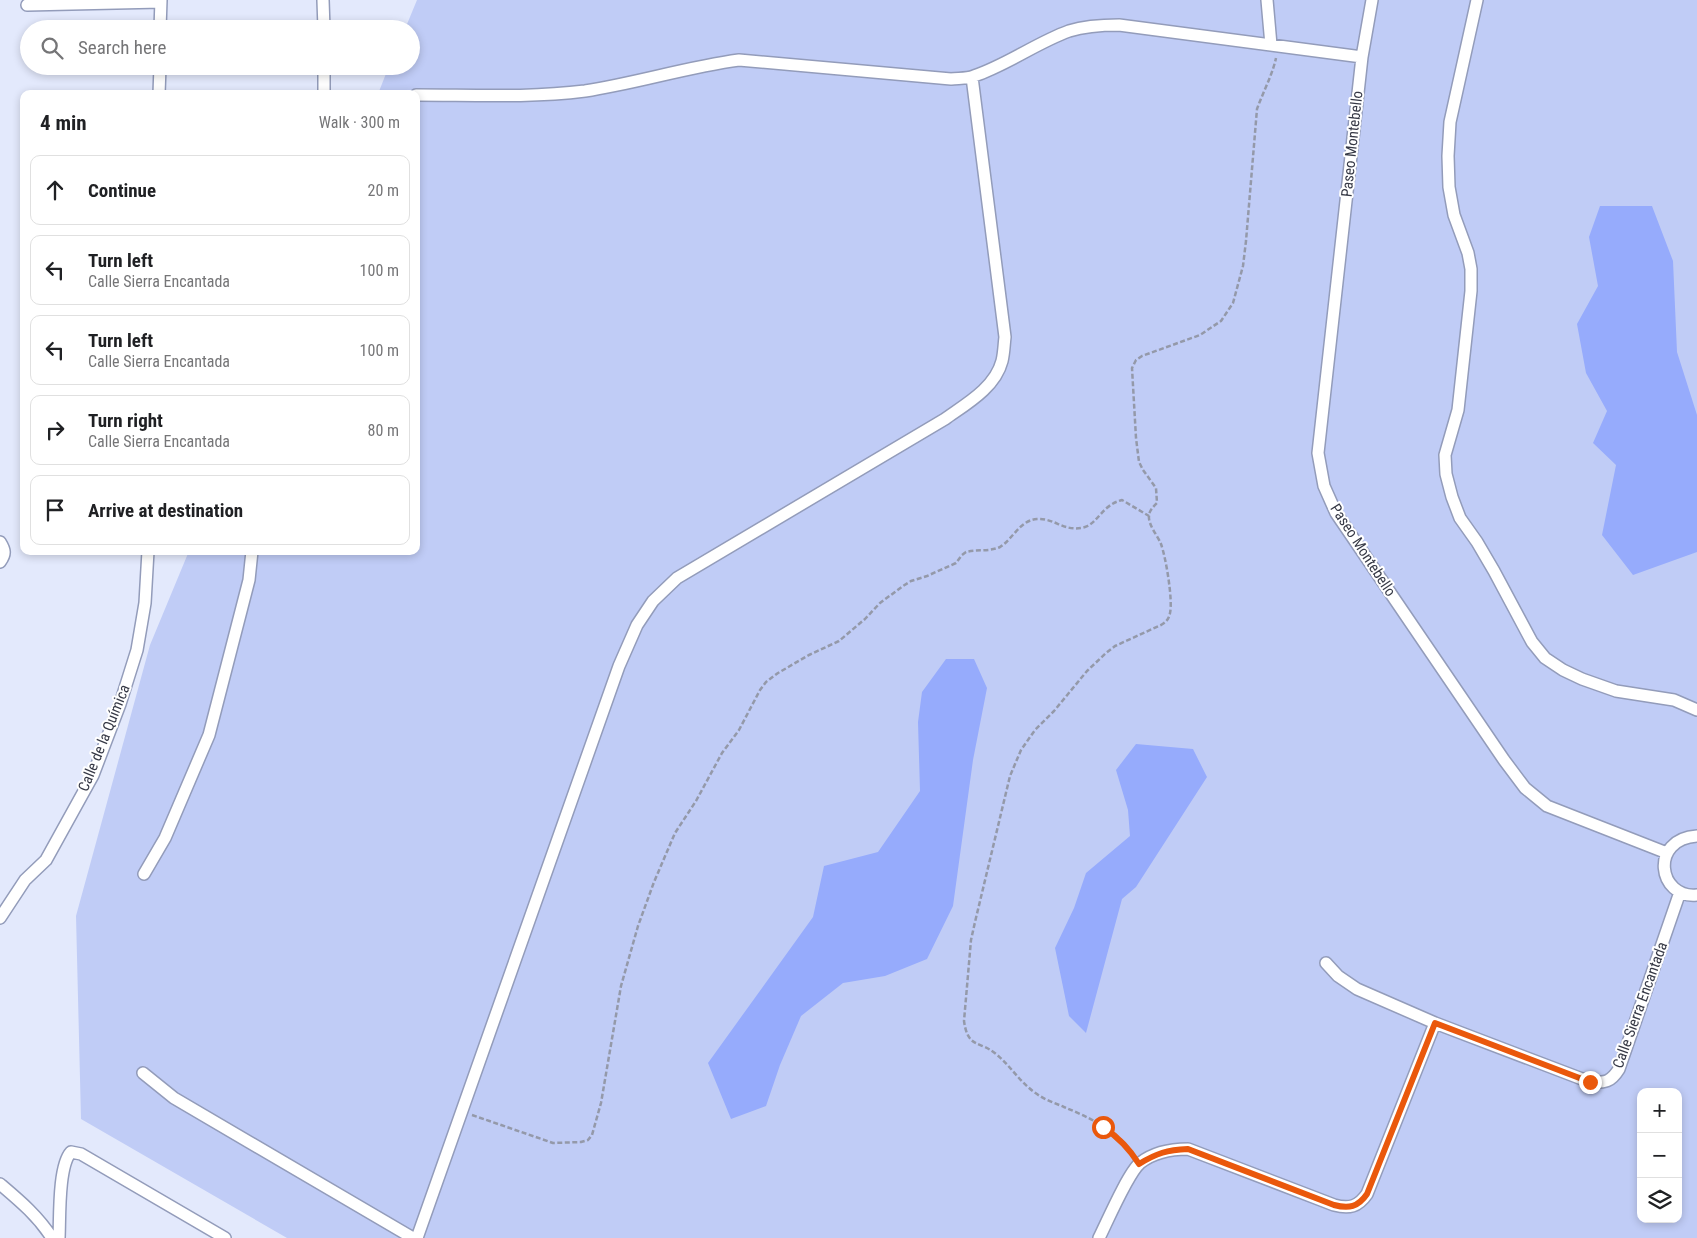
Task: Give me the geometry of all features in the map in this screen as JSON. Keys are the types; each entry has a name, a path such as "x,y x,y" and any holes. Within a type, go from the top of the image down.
{"street":[{"path":"324,0 324,20"},
{"path":"1267,0 1274,46"},
{"name":"Paseo Montebello","path":"1372,0 1362,57 1318,454 1324,486 1336,513 1525,788 1548,806 1667,853"},
{"path":"1477,0 1450,122 1448,156 1449,187 1454,215 1468,253 1471,270 1471,291 1458,410 1445,455 1446,474 1452,497 1460,518 1494,570 1532,642 1545,658 1563,670 1582,679 1616,691 1674,700 1697,710"},
{"path":"27,5 161,1 160,20"},
{"path":"420,95 538,96 563,94 739,60 929,78 951,79 972,77 1000,65 1035,46 1071,31 1097,25 1119,25 1362,57"},
{"path":"159,90 160,75"},
{"path":"324,75 324,90"},
{"path":"418,1238 619,666 637,625 653,601 677,578 945,419 978,396 992,379 1002,362 1005,337 972,77"},
{"path":"0,562 4,556 2,545"},
{"name":"Calle de la Química","path":"0,918 25,880 46,860 93,775 120,704 137,650 145,603 148,555"},
{"path":"144,874 165,838 209,735 249,580 252,555"},
{"path":"1697,836 1686,837 1675,843 1667,853 1664,864 1665,875 1671,885 1680,892 1691,896 1697,895"},
{"name":"Calle Sierra Encantada","path":"1326,963 1338,976 1357,989 1435,1023 1590,1082 1604,1083 1609,1081 1619,1069 1680,892"},
{"path":"1099,1238 1130,1176 1139,1164 1153,1155 1169,1150 1188,1149 1334,1205 1345,1208 1355,1206 1367,1194 1435,1023"},
{"path":"144,1073 174,1098 413,1238"},
{"path":"60,1238 60,1190 68,1155 71,1152 81,1154 225,1238"},
{"path":"0,1184 26,1206 42,1223 52,1238"}],"path":[{"path":"1139,1164 1130,1149 1118,1138 1103,1127 1037,1094 1018,1078 994,1052 970,1040 966,1033 964,1021 971,940 1010,776 1021,750 1035,730 1106,653 1115,646 1166,622 1170,614 1171,603 1165,558 1161,543 1150,522 1149,516 1157,503 1156,488 1139,462 1132,368 1136,360 1142,356 1200,335 1212,328 1228,312 1233,303 1243,266 1257,109 1275,62 1274,46"},
{"path":"462,1112 553,1143 581,1142 588,1140 592,1135 601,1103 623,979 638,926 654,882 676,833 722,753 740,730 766,682 809,655 839,641 865,619 880,603 911,581 956,563 966,552 998,548 1006,543 1021,526 1032,520 1038,518 1068,529 1076,529 1089,526 1108,506 1122,500 1149,516"}],"shaded area":[{"path":"417,0 1697,0 1697,1238 287,1238 81,1119 76,916 150,645 187,555 420,555 420,90 380,90 385,75 420,75 420,20 409,20"}],"water":[{"path":"1600,206 1652,206 1673,261 1677,352 1697,415 1697,552 1633,575 1602,535 1616,465 1593,443 1607,411 1586,373 1577,324 1598,286 1589,237"},
{"path":"946,659 974,659 987,688 973,760 953,906 927,959 885,976 843,983 801,1016 780,1065 766,1106 731,1119 708,1063 813,917 824,866 878,852 920,791 918,722 922,692"},
{"path":"1136,744 1193,749 1207,777 1136,887 1122,899 1086,1033 1069,1016 1055,948 1074,908 1086,873 1130,836 1128,810 1116,770"}],"route":[{"path":"1103,1127 1130,1149 1139,1164 1153,1155 1169,1150 1188,1149 1345,1208 1355,1206 1367,1194 1435,1023 1590,1082"}]}
